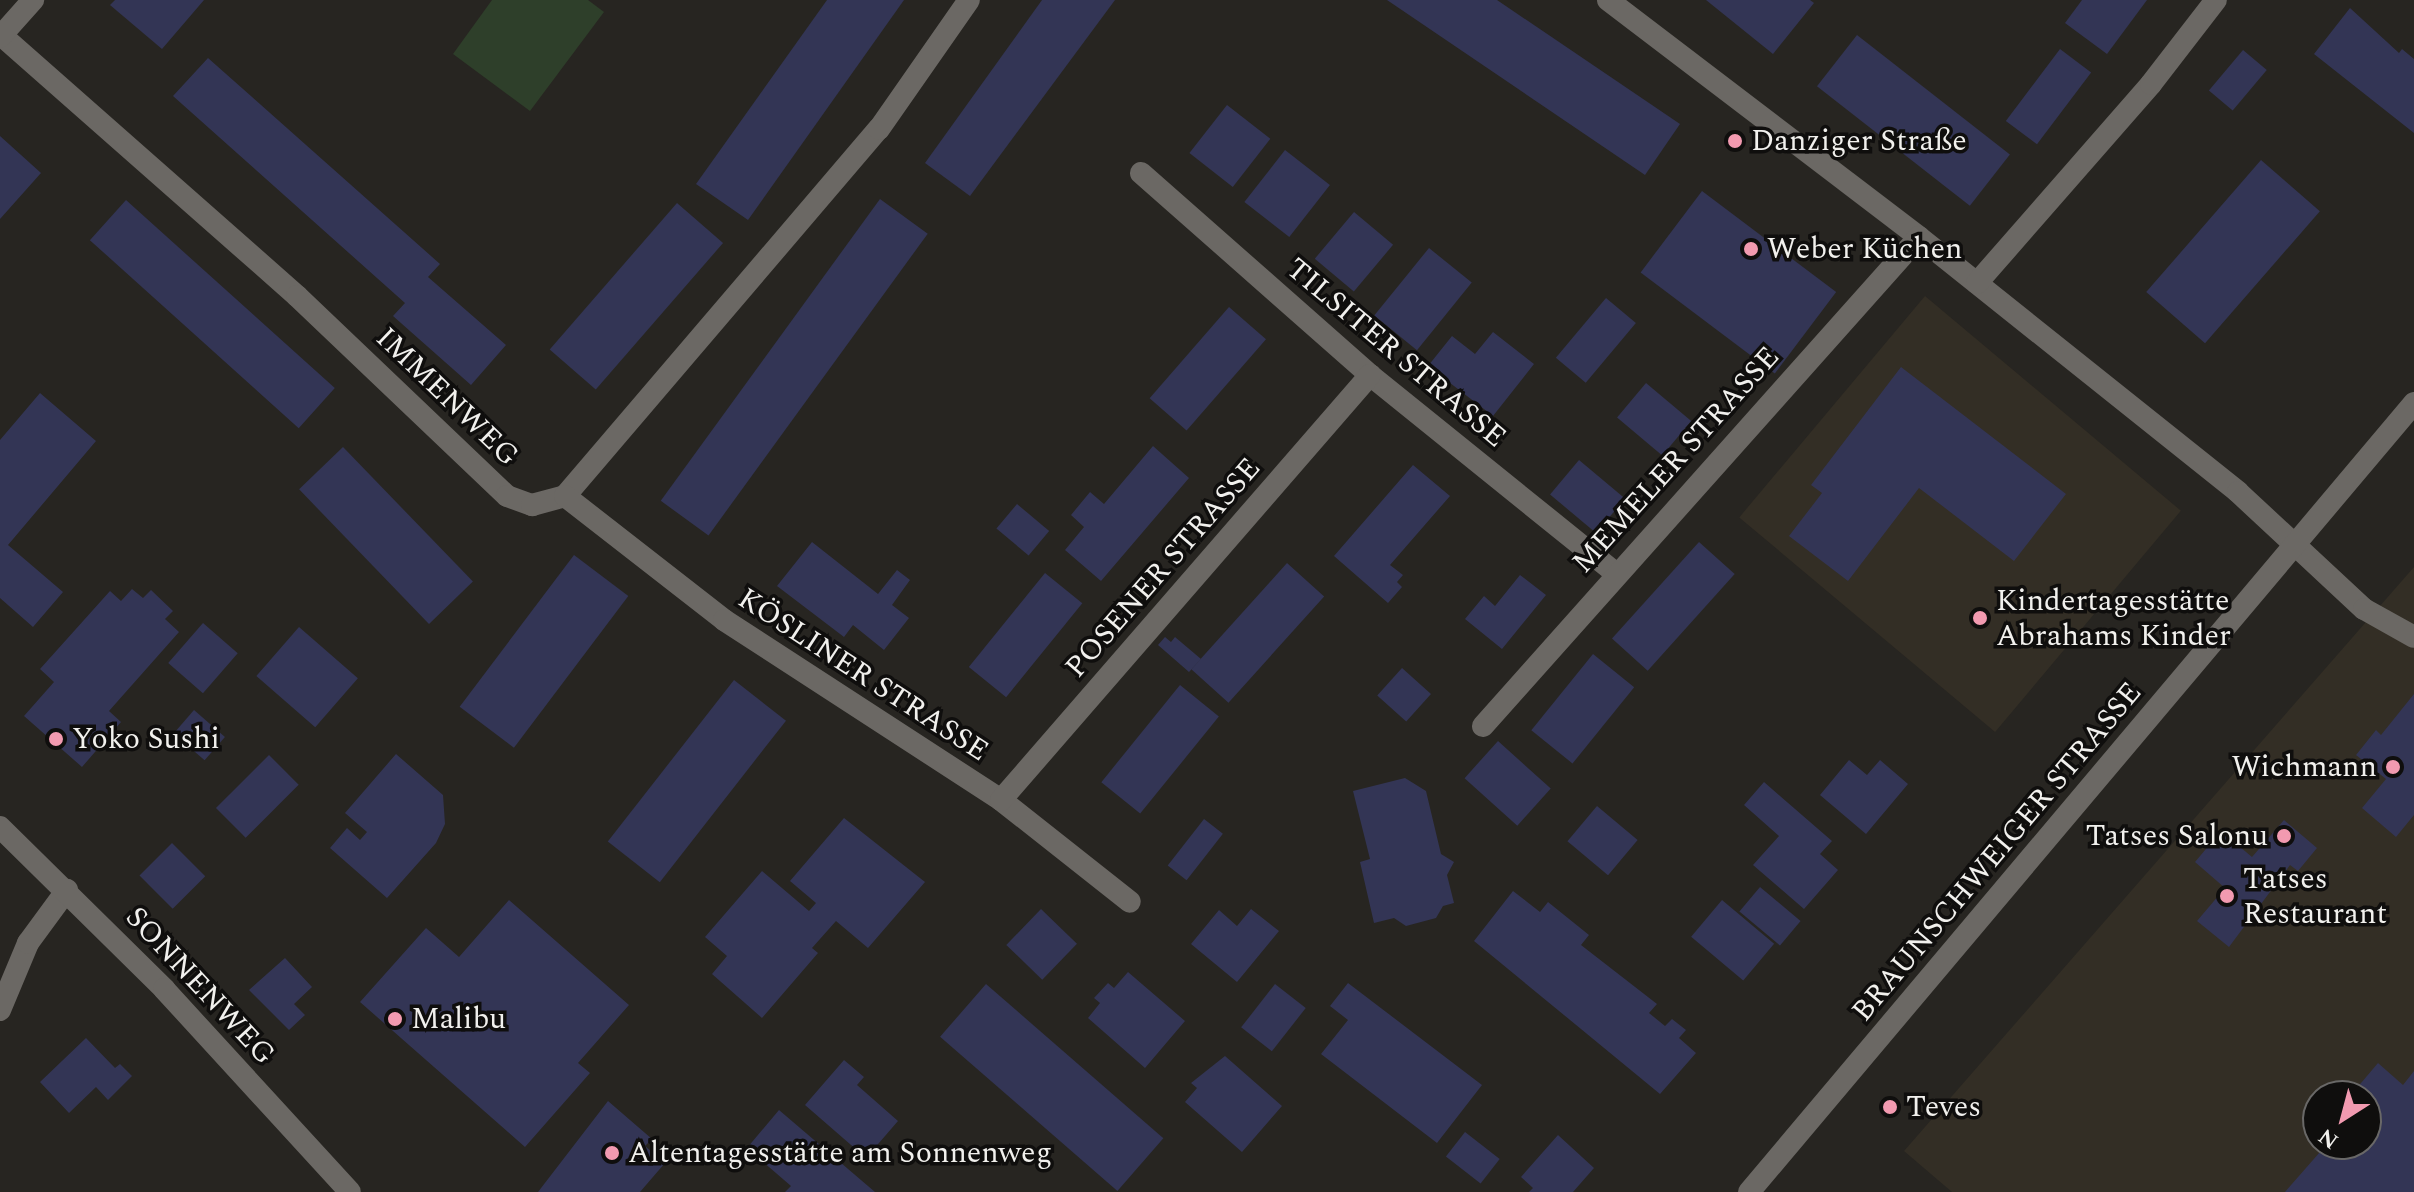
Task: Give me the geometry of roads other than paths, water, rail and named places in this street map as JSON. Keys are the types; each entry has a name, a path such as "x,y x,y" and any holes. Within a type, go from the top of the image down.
{"street":[{"path":"1,35 33,0"},
{"path":"565,496 879,129 969,0"},
{"path":"1608,0 1977,283 2296,543 2364,609 2414,637"},
{"path":"1977,283 2151,84 2216,0"},
{"name":"IMMENWEG","path":"1,35 297,296 507,496 532,505 565,496"},
{"name":"TILSITER STRASSE","path":"1141,173 1370,375 1615,573"},
{"name":"MEMELER STRASSE","path":"1483,726 1615,573 1919,237"},
{"name":"POSENER STRASSE","path":"1001,800 1370,375"},
{"name":"BRAUNSCHWEIGER STRASSE","path":"1749,1192 2414,403"},
{"name":"KÖSLINER STRASSE","path":"565,496 736,628 1001,800 1130,902"},
{"name":"SONNENWEG","path":"0,827 67,890 350,1192"},
{"path":"0,1010 28,943 67,890"}],"place":[{"name":"Danziger Straße","path":"1735,141"},
{"name":"Weber Küchen","path":"1751,249"},
{"name":"Kindertagesstätte Abrahams Kinder","path":"1980,618"},
{"name":"Yoko Sushi","path":"56,739"},
{"name":"Wichmann","path":"2393,767"},
{"name":"Tatses Salonu","path":"2284,836"},
{"name":"Tatses Restaurant","path":"2227,896"},
{"name":"Malibu","path":"395,1019"},
{"name":"Teves","path":"1890,1107"},
{"name":"Altentagesstätte am Sonnenweg","path":"612,1153"}]}
